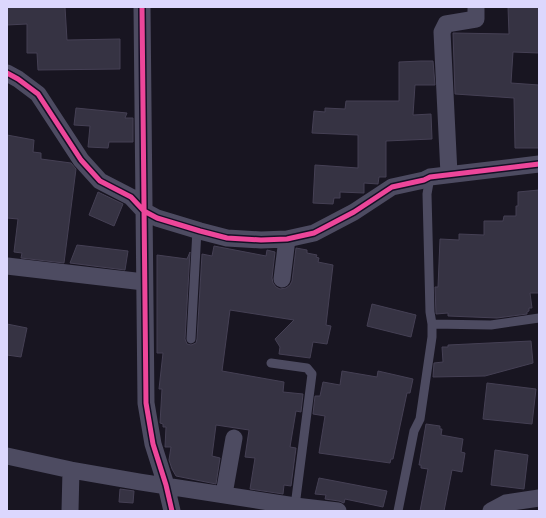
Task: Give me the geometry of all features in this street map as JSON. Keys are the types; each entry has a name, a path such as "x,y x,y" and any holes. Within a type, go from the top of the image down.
{"street":[{"path":"142,7 146,403 153,444 166,485 172,511"},
{"path":"449,174 442,32 446,24 455,21 476,19 476,7"},
{"path":"7,73 18,79 38,94 81,160 100,181 131,197 144,211 157,218 227,238 261,240 288,239 314,232 354,212 392,187 424,180 430,177 449,174 539,164"},
{"path":"282,279 288,239"},
{"path":"7,266 144,282"},
{"path":"224,494 233,437"},
{"path":"7,456 71,470 140,482 338,511"},
{"path":"70,511 71,470"},
{"path":"491,511 506,503 539,498"}],"lane":[{"path":"398,511 414,431 420,419 432,338 427,194 430,177"},
{"path":"192,339 197,230"},
{"path":"432,324 491,325 539,318"},
{"path":"271,363 307,368 312,374 296,506"}],"building":[{"path":"7,7 65,7 67,40 120,39 120,69 38,70 37,53 27,53 27,24 7,25"},
{"path":"508,7 539,7 539,53 513,52 511,83 539,85 539,148 515,148 514,98 455,94 453,33 509,34"},
{"path":"433,61 435,85 415,85 413,115 431,114 432,139 386,141 386,177 379,177 378,184 364,183 364,193 340,192 340,198 334,198 333,204 313,203 315,165 358,168 358,135 312,133 314,111 325,112 325,108 345,109 346,101 399,101 399,62"},
{"path":"76,108 127,113 125,118 133,118 133,142 109,142 108,148 88,147 90,126 74,125"},
{"path":"7,135 34,140 33,152 41,153 41,159 71,163 76,169 64,263 21,258 22,253 14,252 18,219 7,218"},
{"path":"539,190 539,293 530,293 532,308 529,308 527,314 497,318 448,316 448,313 436,314 435,287 438,287 440,239 459,240 459,234 484,235 484,221 503,221 504,216 516,216 518,192"},
{"path":"98,192 123,204 114,226 89,215"},
{"path":"77,245 128,251 125,270 70,263"},
{"path":"214,246 266,256 267,250 275,252 272,278 273,283 280,289 286,288 292,281 296,248 307,250 307,253 317,255 316,257 319,258 318,262 333,265 326,325 331,326 327,344 313,342 310,358 279,354 280,347 275,339 294,320 230,310 222,371 284,382 283,392 303,394 301,412 296,411 290,447 296,448 291,486 284,485 283,494 250,489 255,458 245,457 249,430 216,425 212,456 220,458 216,484 176,476 169,460 171,447 165,447 166,427 163,427 163,424 160,423 162,389 159,389 163,353 157,353 157,255 187,259 190,252 185,339 187,344 191,345 196,343 197,339 202,254 212,256"},
{"path":"372,304 416,315 411,337 367,326"},
{"path":"7,324 27,328 21,357 7,355"},
{"path":"531,341 533,363 485,376 433,377 434,363 443,362 442,347 448,347 448,345"},
{"path":"342,371 377,377 378,371 413,379 410,393 407,393 393,459 391,459 390,463 319,453 325,416 313,414 315,396 320,396 323,382 340,385"},
{"path":"487,383 536,389 532,424 483,419"},
{"path":"426,424 440,426 440,429 442,429 441,435 463,439 461,452 465,453 462,472 452,470 444,511 420,511 428,469 421,468 421,465 419,465"},
{"path":"495,450 528,455 524,489 491,485"},
{"path":"319,478 387,491 383,507 345,499 344,503 325,499 326,495 315,494"},
{"path":"120,489 134,491 133,503 119,502"}],"cycle path":[{"path":"142,7 146,403 153,444 166,485 172,511"},
{"path":"7,73 18,79 38,94 81,160 100,181 131,197 144,211 157,218 227,238 261,240 287,239 314,233 354,212 392,187 424,180 430,177 539,164"}]}
